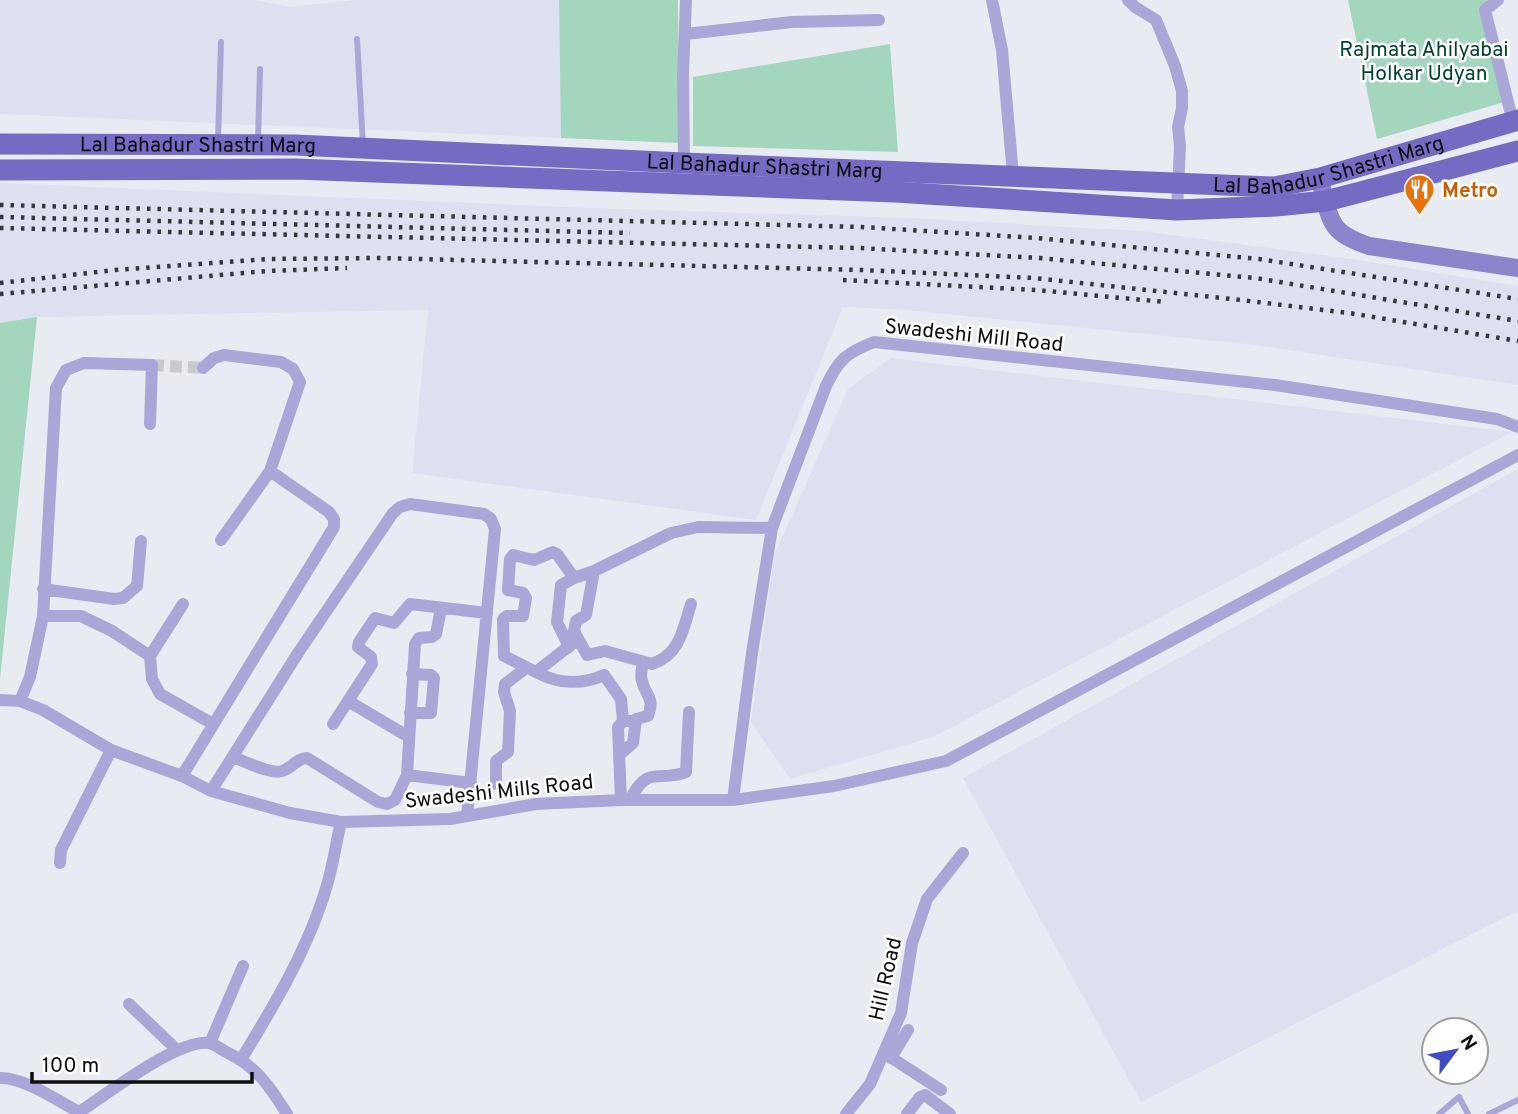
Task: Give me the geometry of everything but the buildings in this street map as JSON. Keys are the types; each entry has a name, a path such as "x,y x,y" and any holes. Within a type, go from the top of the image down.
{"main road":[{"name":"Lal Bahadur Shastri Marg","path":"0,144 296,145 525,156 632,171 684,163 895,192 1177,210 1275,196 1320,177 1516,121"},
{"path":"296,145 296,169"},
{"name":"Lal Bahadur Shastri Marg","path":"0,170 296,169 526,177 632,171 786,177 1013,175 1178,183 1325,201 1518,150"},
{"path":"525,156 526,177"}],"street":[{"path":"684,163 683,72 686,0"},
{"path":"992,0 1002,50 1013,175"},
{"path":"1129,0 1156,20 1175,66 1182,92 1178,127 1177,210"},
{"path":"1498,0 1485,10 1516,121"},
{"path":"686,34 792,22 879,20"},
{"path":"1320,177 1334,226 1341,235 1369,246 1518,268"},
{"name":"Swadeshi Mill Road","path":"733,800 772,528 793,469 836,366 850,351 874,342 1275,385 1497,419 1518,427"},
{"path":"203,368 214,358 224,355 281,362 293,369 300,382 270,471 221,540"},
{"path":"20,701 30,677 43,616 56,388 66,370 84,363 152,365 150,424"},
{"name":"Swadeshi Mills Road","path":"0,700 20,701 43,710 111,750 182,776 211,791 290,813 341,822 450,819 536,804 626,800 733,800 834,786 946,761 1518,455"},
{"path":"182,776 334,527 334,519 329,512 270,471"},
{"path":"211,791 306,642 393,513 410,504 484,514 491,519 495,529 467,816"},
{"path":"626,800 619,755 633,743 629,721 621,699 604,674 573,644 557,622 561,585 671,533 698,527 772,528"},
{"path":"43,589 123,598 137,586 141,541"},
{"path":"574,578 553,552 534,560 518,555 511,556 508,590 523,593 526,598 523,616 507,616 503,620 503,652 505,656 554,681 591,681 604,674"},
{"path":"573,644 574,625 586,615 594,571"},
{"path":"183,604 150,656 152,679 160,694 213,724"},
{"path":"333,723 372,664 371,657 358,647 373,620 379,617 394,624 410,604 487,613"},
{"path":"587,655 605,650 652,664 670,656 679,643 691,604"},
{"path":"233,757 275,773 302,758 307,758 378,802 387,804 395,800 407,775 415,644 419,638 436,634 441,609"},
{"path":"43,616 80,616 112,631 150,656"},
{"path":"496,784 496,761 506,754 508,748 510,711 503,688 505,684 573,644"},
{"path":"629,721 650,713 650,696 641,678 643,663"},
{"path":"410,713 431,713 434,678 431,675 412,674"},
{"path":"348,701 409,737"},
{"path":"626,800 646,779 656,775 686,772 689,712"},
{"path":"60,863 61,850 111,750"},
{"path":"407,775 471,783"},
{"path":"242,1058 280,995 314,920 328,885 341,822"},
{"name":"Hill Road","path":"846,1114 870,1084 887,1056 901,1013 912,943 927,900 963,853"},
{"path":"210,1043 243,966"},
{"path":"129,1004 176,1049"},
{"path":"908,1030 887,1056 942,1090"},
{"path":"0,1078 8,1077 26,1084 77,1113 176,1049 210,1043 242,1058 271,1087 287,1114"},
{"path":"907,1114 920,1097 925,1095 950,1114"}],"lane":[{"path":"357,39 363,148"},
{"path":"218,145 220,42"},
{"path":"258,145 260,69"},
{"path":"1439,1114 1460,1097 1468,1114"},
{"path":"1489,1114 1518,1100"}],"shaded area":[{"path":"0,0 254,0 291,7 354,0 559,0 561,138 0,114"},
{"path":"0,183 592,208 912,218 1142,231 1352,259 1518,286 1518,385 1256,345 907,310 843,307 756,520 412,473 428,310 37,317 0,323"},
{"path":"891,358 1512,432 933,737 790,779 751,722 774,556 848,389"},
{"path":"1518,469 1518,911 1141,1102 963,778"}],"green space":[{"path":"559,0 678,0 678,143 561,138"},
{"name":"Rajmata Ahilyabai Holkar Udyan","path":"1348,0 1487,0 1508,101 1377,139"},
{"path":"890,44 898,152 693,146 693,77"},
{"path":"37,317 0,679 0,323"}],"tunnel":[{"path":"152,365 203,368"}],"railway":[{"path":"0,205 862,227 1036,238 1259,259 1518,299"},
{"path":"0,217 630,233"},
{"path":"0,228 859,248 1039,258 1255,278 1518,321"},
{"path":"0,283 115,270 268,259 377,258 862,270 1034,278 1241,300 1349,313 1518,341"},
{"path":"0,294 267,271 347,268"},
{"path":"843,280 1036,290 1165,302"}],"place":[{"name":"Metro","path":"1419,217"}]}
